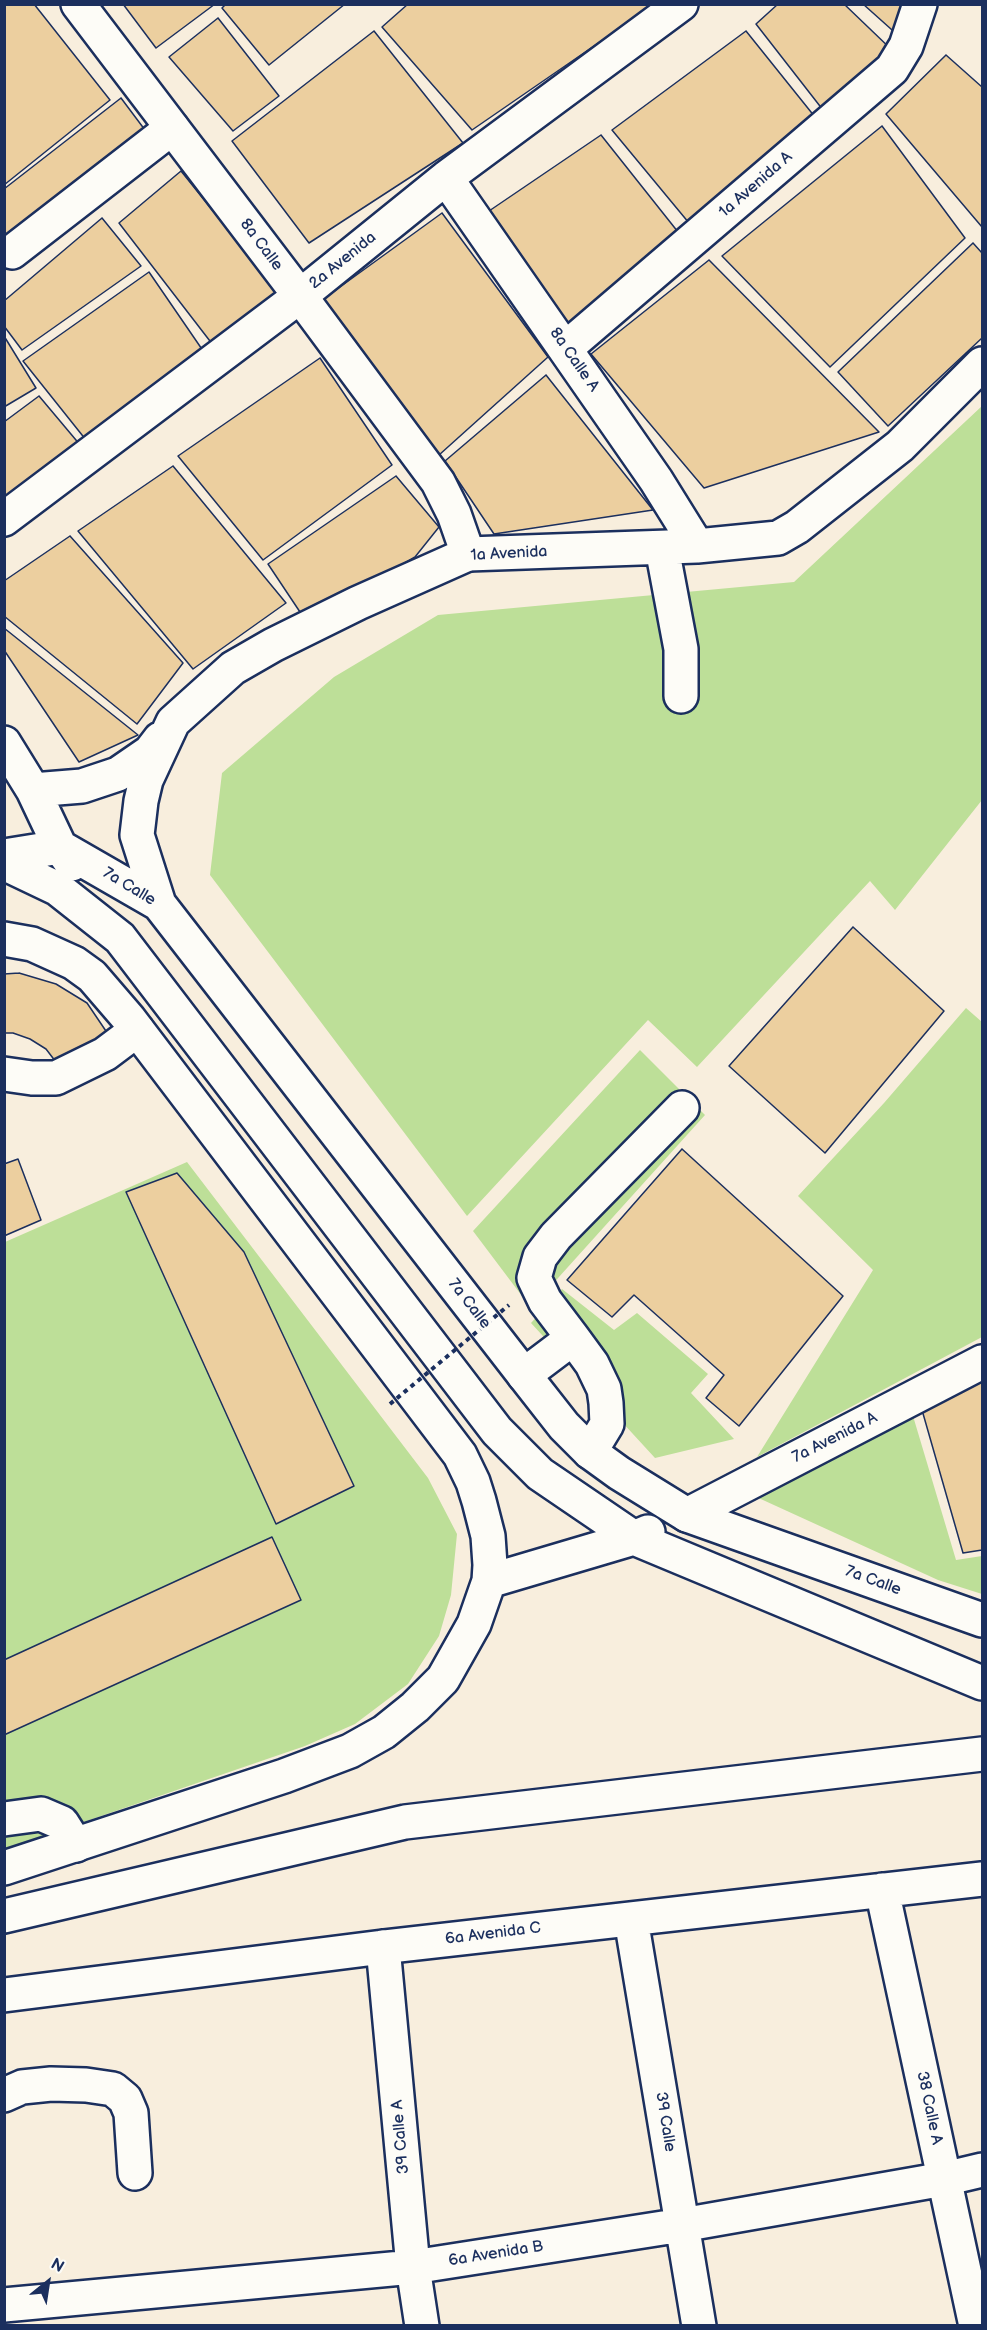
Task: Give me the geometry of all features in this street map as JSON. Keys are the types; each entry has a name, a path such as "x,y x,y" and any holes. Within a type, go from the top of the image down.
{"main road":[{"name":"8a Calle","path":"78,4 438,482 454,514 468,554"},
{"name":"2a Avenida","path":"4,519 300,296 446,178 681,4"},
{"name":"1a Avenida A","path":"566,348 892,69 906,46 920,4"},
{"path":"12,252 172,128"},
{"name":"8a Calle A","path":"446,178 566,348 656,480 697,546"},
{"name":"1a Avenida","path":"159,904 137,835 146,780 173,722 233,668 273,645 358,603 468,554 662,548 778,538 796,527 900,446 982,364"},
{"path":"662,548 681,650 681,696"},
{"path":"33,790 82,786 118,774 150,752 173,722"},
{"name":"7a Calle","path":"4,743 33,790 60,847 120,938 497,1431 540,1474 634,1538 982,1683"},
{"path":"4,856 60,847"},
{"name":"7a Calle","path":"60,847 159,904 564,1426 590,1452 619,1473 687,1515 982,1620"},
{"name":"7a Calle","path":"4,862 58,889 120,938"},
{"path":"4,939 32,944 74,963 98,983 137,1030 460,1455 473,1482 488,1536 489,1581 474,1624 443,1679 415,1707 384,1732 350,1751 284,1776 4,1868"},
{"path":"4,1074 32,1078 56,1078 105,1054 137,1030"},
{"path":"590,1452 607,1424 604,1389 592,1364 545,1301 534,1278 540,1257 556,1236 682,1108"},
{"path":"524,1375 573,1338"},
{"name":"7a Avenida A","path":"489,1581 634,1538 687,1515 982,1362"},
{"path":"4,1916 405,1822 982,1754"},
{"path":"4,1818 41,1814 62,1823 76,1845"},
{"name":"6a Avenida C","path":"4,1995 383,1947 982,1879"},
{"name":"38 Calle A","path":"882,1890 976,2325"},
{"name":"39 Calle","path":"631,1918 699,2325"},
{"name":"39 Calle A","path":"383,1947 413,2267 422,2325"},
{"path":"4,2095 22,2087 51,2084 86,2085 113,2089 125,2099 131,2113 135,2173"},
{"name":"6a Avenida B","path":"4,2305 413,2267 682,2225 944,2179 982,2170"}],"path":[{"path":"390,1404 509,1305"}],"green space":[{"path":"982,406 982,800 895,910 870,881 697,1067 648,1020 467,1216 210,875 222,773 334,677 438,615 794,582"},
{"path":"966,1008 982,1022 982,1337 757,1457 873,1270 798,1196 884,1103"},
{"path":"640,1050 705,1115 531,1308 473,1231"},
{"path":"187,1162 428,1478 457,1534 451,1595 439,1636 408,1684 355,1724 305,1746 5,1849 5,1242"},
{"path":"562,1289 614,1330 637,1313 708,1374 691,1393 734,1439 655,1458 531,1323"},
{"path":"913,1416 956,1560 982,1556 982,1594 938,1580 752,1495"}],"building":[{"path":"4,4 34,4 110,100 4,185"},
{"path":"123,4 215,4 156,48"},
{"path":"226,4 345,4 269,65 222,8"},
{"path":"408,4 655,4 472,130 382,27"},
{"path":"778,4 844,4 894,52 823,110 756,24"},
{"path":"863,4 912,4 901,38"},
{"path":"218,18 279,96 233,131 169,57"},
{"path":"374,31 463,143 309,243 232,141"},
{"path":"746,31 815,117 689,223 612,130"},
{"path":"946,55 982,87 982,227 886,114"},
{"path":"121,98 151,138 4,244 4,189"},
{"path":"882,126 965,238 830,367 722,256"},
{"path":"601,135 682,237 568,325 489,211"},
{"path":"181,171 284,299 213,345 119,223"},
{"path":"442,213 548,357 439,455 322,300"},
{"path":"102,218 141,266 22,350 4,326 4,301"},
{"path":"973,243 982,253 982,338 888,426 838,372"},
{"path":"709,260 879,432 704,488 591,354"},
{"path":"149,272 208,358 86,440 23,361"},
{"path":"4,336 36,388 4,407"},
{"path":"320,358 392,465 263,560 178,456"},
{"path":"546,375 653,510 494,534 445,461"},
{"path":"39,396 81,446 4,503 4,422"},
{"path":"173,466 286,603 193,669 78,531"},
{"path":"396,476 439,527 415,557 306,621 268,564"},
{"path":"70,536 183,663 137,724 4,616 4,581"},
{"path":"4,628 138,735 79,762 4,650"},
{"path":"853,927 944,1011 825,1153 729,1066"},
{"path":"19,973 56,984 87,1003 110,1037 59,1066 46,1049 30,1039 13,1033 4,1033 4,974"},
{"path":"682,1149 843,1296 739,1426 706,1398 724,1375 634,1295 612,1317 567,1280"},
{"path":"18,1159 41,1220 4,1236 4,1164"},
{"path":"177,1173 244,1252 354,1486 276,1524 126,1192"},
{"path":"982,1379 982,1550 963,1553 922,1410"},
{"path":"272,1537 301,1600 4,1735 4,1660"}]}
